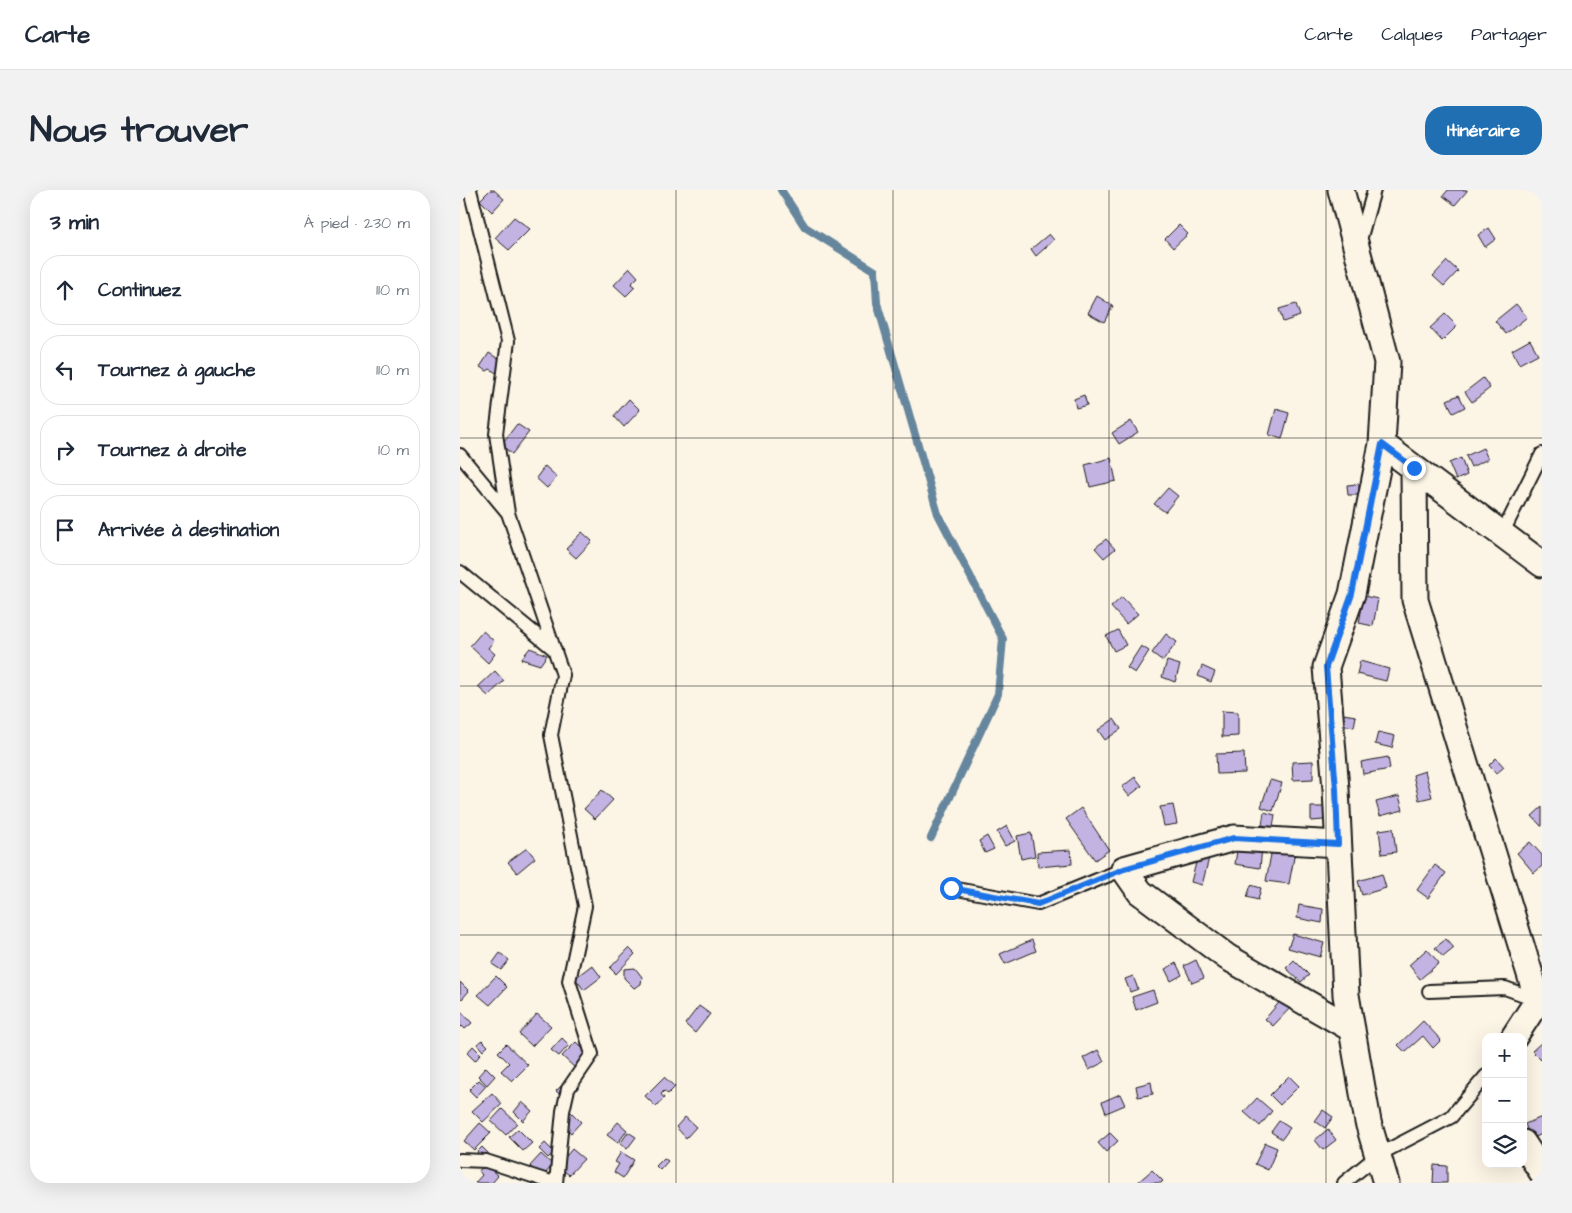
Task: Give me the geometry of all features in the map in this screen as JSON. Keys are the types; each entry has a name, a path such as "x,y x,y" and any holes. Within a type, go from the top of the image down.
{"street":[{"path":"1341,190 1387,362 1382,444 1352,594 1326,667 1336,789 1346,995 1368,1122 1386,1183"},
{"path":"1382,444 1542,564"},
{"path":"1414,468 1415,600 1540,1001 1517,1033"},
{"path":"1338,844 1234,838 1124,869 1140,892 1227,957 1352,1028"},
{"path":"1527,1149 1542,1172"}],"lane":[{"path":"460,1160 486,1162 555,1183 563,1111 568,1089 592,1054 568,981 585,906 551,735 563,675 508,513 496,434 508,341 470,190"},
{"path":"1357,251 1374,190"},
{"path":"1502,534 1542,454"},
{"path":"460,455 508,513"},
{"path":"460,572 555,650"},
{"path":"951,888 1038,904 1124,869"},
{"path":"1428,991 1505,988 1540,1001"},
{"path":"1344,1183 1378,1155 1451,1117 1484,1078"}],"building":[{"path":"490,190 494,190 504,199 492,212 480,200"},
{"path":"1448,190 1467,191 1455,205 1443,196"},
{"path":"514,217 530,229 509,250 495,238"},
{"path":"1179,225 1188,234 1173,248 1165,239"},
{"path":"1489,228 1496,239 1485,247 1478,235"},
{"path":"1049,234 1054,240 1036,256 1031,249"},
{"path":"1447,261 1458,271 1444,286 1433,276"},
{"path":"630,268 638,277 631,284 635,287 626,296 614,285"},
{"path":"1097,296 1113,306 1104,322 1088,313"},
{"path":"1296,304 1300,316 1283,322 1279,309"},
{"path":"1516,304 1527,317 1506,334 1495,321"},
{"path":"1445,314 1457,326 1442,341 1430,328"},
{"path":"1530,340 1538,354 1519,364 1512,350"},
{"path":"489,353 505,363 498,374 490,369 487,371 480,367"},
{"path":"1483,378 1490,388 1472,402 1465,392"},
{"path":"1084,395 1087,405 1076,408 1074,399"},
{"path":"1459,395 1465,407 1453,413 1447,400"},
{"path":"629,399 640,410 624,427 614,416"},
{"path":"1276,409 1289,413 1282,439 1269,435"},
{"path":"1131,421 1138,432 1119,444 1112,433"},
{"path":"517,424 529,432 512,454 501,445"},
{"path":"1483,448 1488,459 1471,467 1466,456"},
{"path":"1111,458 1116,481 1090,487 1085,465"},
{"path":"1461,458 1467,475 1456,480 1449,463"},
{"path":"545,466 557,477 547,488 536,478"},
{"path":"1359,484 1359,495 1348,495 1347,485"},
{"path":"1168,488 1178,496 1165,512 1154,504"},
{"path":"582,532 592,541 576,558 566,549"},
{"path":"1106,539 1115,549 1104,558 1095,548"},
{"path":"1364,596 1378,599 1373,626 1359,623"},
{"path":"1122,597 1138,614 1126,624 1111,607"},
{"path":"1118,630 1126,645 1114,651 1106,636"},
{"path":"483,631 494,641 488,648 495,654 488,663 470,646"},
{"path":"1166,634 1177,642 1163,661 1152,653"},
{"path":"1141,646 1149,651 1135,673 1127,668"},
{"path":"530,648 547,655 540,665 521,659"},
{"path":"1167,661 1180,665 1175,682 1162,677"},
{"path":"1360,661 1389,669 1386,681 1357,674"},
{"path":"1202,666 1215,672 1211,682 1198,676"},
{"path":"495,671 504,681 488,696 478,687"},
{"path":"1222,711 1238,712 1238,736 1222,737"},
{"path":"1343,714 1356,716 1354,727 1342,725"},
{"path":"1114,719 1121,729 1105,740 1098,730"},
{"path":"1378,732 1395,736 1392,748 1375,744"},
{"path":"1244,753 1245,773 1217,774 1216,754"},
{"path":"1388,757 1390,769 1363,774 1361,762"},
{"path":"1496,758 1504,767 1496,774 1489,765"},
{"path":"1313,761 1313,779 1293,780 1292,762"},
{"path":"1425,771 1432,797 1419,800 1413,775"},
{"path":"1135,777 1142,786 1129,796 1122,787"},
{"path":"1270,780 1282,783 1273,811 1261,807"},
{"path":"602,790 613,800 595,819 584,809"},
{"path":"1399,796 1403,810 1380,816 1376,802"},
{"path":"1173,805 1177,824 1164,826 1160,807"},
{"path":"1311,807 1325,807 1324,820 1311,821"},
{"path":"1542,807 1542,826 1541,826 1532,816"},
{"path":"1081,808 1109,850 1095,860 1066,819"},
{"path":"1264,812 1275,815 1273,827 1262,825"},
{"path":"1007,826 1015,841 1005,846 997,832"},
{"path":"1393,828 1396,852 1382,854 1379,830"},
{"path":"1031,833 1035,856 1021,859 1017,836"},
{"path":"987,836 994,849 985,853 979,841"},
{"path":"1530,842 1542,855 1542,866 1534,873 1517,853"},
{"path":"1238,844 1262,847 1260,868 1235,864"},
{"path":"527,848 535,858 517,873 508,862"},
{"path":"1272,849 1295,852 1289,884 1266,881"},
{"path":"1071,850 1072,864 1038,867 1037,852"},
{"path":"1198,855 1209,858 1202,885 1191,882"},
{"path":"1435,865 1446,873 1428,898 1417,890"},
{"path":"1382,874 1386,888 1362,895 1358,881"},
{"path":"1251,885 1261,888 1258,900 1247,897"},
{"path":"1299,905 1323,909 1322,923 1297,918"},
{"path":"1293,934 1324,943 1320,957 1288,948"},
{"path":"1446,939 1454,948 1443,957 1435,948"},
{"path":"1032,940 1036,951 1005,964 1000,954"},
{"path":"629,948 635,954 616,974 610,968"},
{"path":"1427,949 1439,963 1420,979 1409,965"},
{"path":"500,953 509,960 501,970 492,964"},
{"path":"1196,960 1204,978 1192,983 1184,966"},
{"path":"1294,960 1309,975 1301,982 1286,968"},
{"path":"1176,963 1182,975 1171,981 1165,969"},
{"path":"592,965 601,977 584,990 575,978"},
{"path":"635,968 642,977 641,984 634,988 624,978 624,969"},
{"path":"496,976 507,987 490,1005 478,995"},
{"path":"1133,976 1138,989 1130,992 1125,979"},
{"path":"460,982 469,991 462,999 460,997"},
{"path":"1153,990 1157,1002 1136,1010 1132,997"},
{"path":"1282,999 1291,1007 1273,1026 1265,1019"},
{"path":"699,1006 710,1014 695,1033 685,1024"},
{"path":"460,1010 472,1023 465,1029 462,1026 460,1028"},
{"path":"537,1014 551,1026 532,1046 519,1034"},
{"path":"1423,1021 1441,1040 1433,1048 1423,1036 1405,1052 1398,1045"},
{"path":"562,1038 569,1045 559,1056 551,1050"},
{"path":"482,1040 488,1046 483,1051 477,1044"},
{"path":"576,1042 588,1054 575,1068 562,1056"},
{"path":"1542,1042 1542,1059 1541,1060 1532,1051"},
{"path":"506,1044 528,1065 512,1081 501,1071 509,1063 498,1052"},
{"path":"473,1046 481,1054 475,1061 467,1053"},
{"path":"1098,1050 1104,1062 1089,1070 1083,1058"},
{"path":"486,1067 495,1076 487,1085 478,1076"},
{"path":"1289,1076 1299,1086 1280,1105 1270,1095"},
{"path":"664,1077 675,1087 668,1094 664,1091 661,1094 664,1098 656,1107 645,1096"},
{"path":"479,1080 486,1086 476,1097 469,1090"},
{"path":"565,1082 574,1091 565,1099 556,1091"},
{"path":"1151,1082 1153,1094 1138,1097 1136,1086"},
{"path":"492,1093 502,1104 483,1122 472,1111"},
{"path":"1120,1094 1125,1105 1106,1113 1102,1102"},
{"path":"1257,1098 1272,1111 1260,1126 1244,1112"},
{"path":"522,1102 532,1111 523,1121 514,1112"},
{"path":"566,1107 581,1122 571,1133 555,1118"},
{"path":"502,1109 517,1123 506,1135 491,1121"},
{"path":"1323,1110 1333,1117 1325,1128 1315,1121"},
{"path":"685,1117 696,1127 686,1138 676,1127"},
{"path":"1542,1117 1542,1134 1531,1139 1527,1123"},
{"path":"1279,1121 1290,1128 1282,1139 1271,1132"},
{"path":"618,1122 627,1130 618,1143 607,1135"},
{"path":"480,1123 491,1133 474,1150 464,1141"},
{"path":"518,1129 532,1143 523,1151 509,1137"},
{"path":"1328,1129 1336,1140 1323,1150 1315,1140"},
{"path":"628,1132 636,1137 627,1149 620,1144"},
{"path":"1110,1133 1118,1141 1106,1152 1098,1143"},
{"path":"545,1143 554,1152 548,1158 539,1149"},
{"path":"1265,1143 1277,1148 1268,1170 1255,1164"},
{"path":"482,1147 490,1155 485,1160 477,1152"},
{"path":"572,1149 584,1159 569,1175 558,1166"},
{"path":"621,1152 634,1160 623,1178 614,1172 619,1164 615,1162"},
{"path":"541,1154 553,1165 541,1178 530,1166"},
{"path":"664,1158 668,1161 660,1170 656,1166"},
{"path":"485,1164 498,1176 492,1183 475,1183 482,1175 479,1171"},
{"path":"1434,1165 1447,1166 1447,1183 1433,1183"},
{"path":"1152,1170 1163,1181 1161,1183 1137,1183"}],"waterway":[{"path":"781,190 805,227 875,271 877,303 938,514 1003,639 998,694 931,838"}],"route":[{"path":"951,888 1038,904 1124,869 1234,838 1338,844 1336,789 1326,667 1352,594 1382,444 1414,468"}]}
